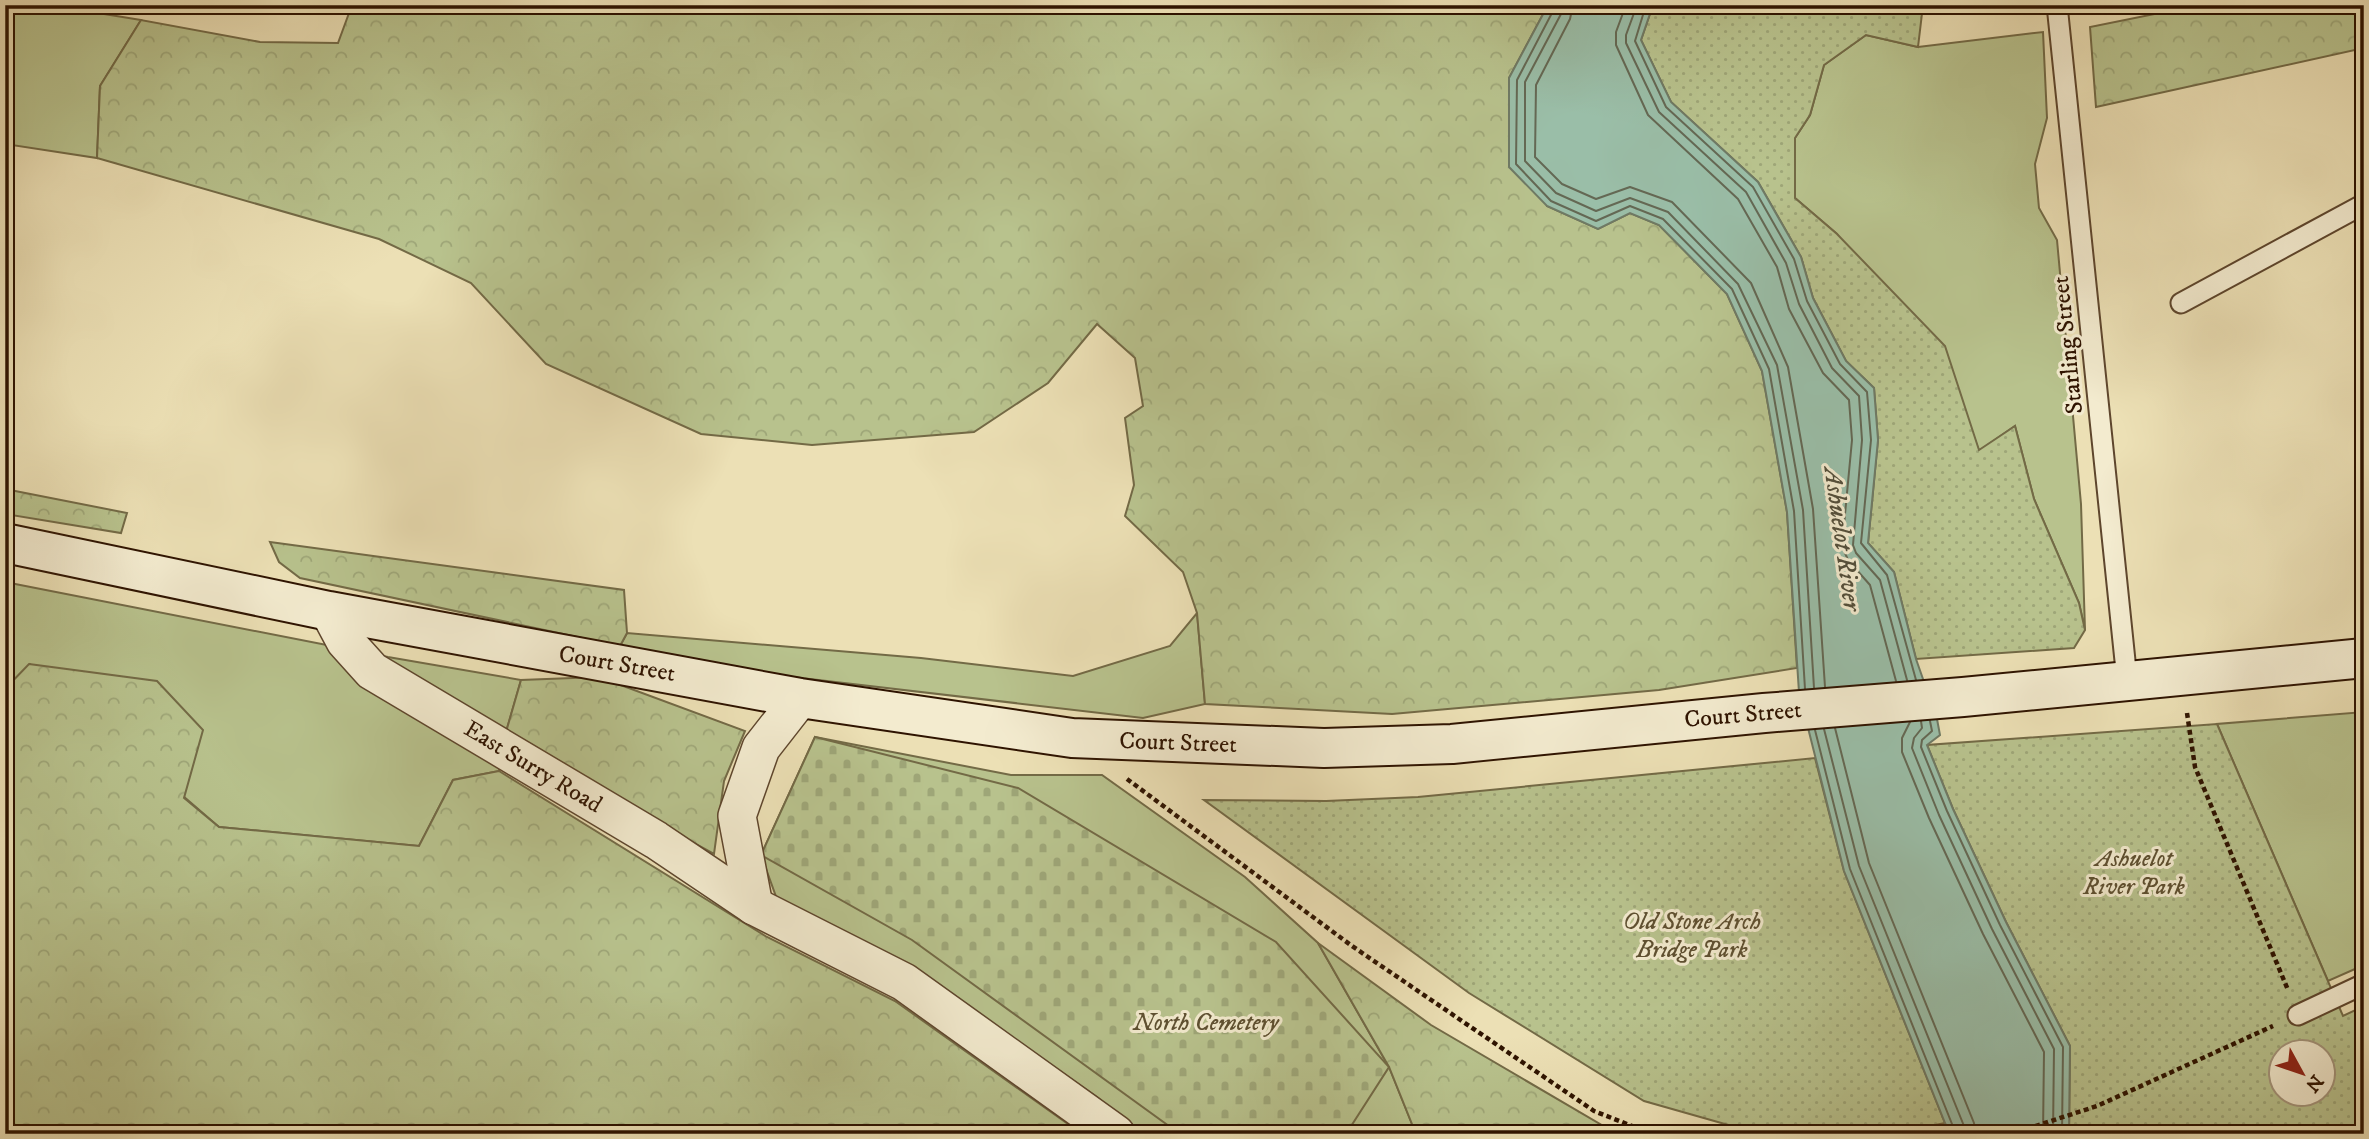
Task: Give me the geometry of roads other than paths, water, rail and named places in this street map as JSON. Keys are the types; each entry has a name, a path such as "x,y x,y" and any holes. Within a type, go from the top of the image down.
{"main road":[{"name":"Court Street","path":"5,543 329,611 800,698 1072,738 1324,748 1452,744 2364,658"}],"street":[{"name":"East Surry Road","path":"329,611 345,641 372,671 656,840 754,906 904,982 1116,1134"},
{"path":"754,906 737,816 761,748 800,698"}],"lane":[{"name":"Starling Street","path":"2057,5 2127,680"},
{"path":"2181,303 2364,204"},
{"path":"2298,1014 2364,984"}],"water":[{"name":"Ashuelot River","path":"1548,5 1653,5 1641,40 1671,102 1758,182 1801,257 1813,298 1846,361 1874,388 1878,440 1868,543 1894,572 1916,659 1937,719 1940,735 1927,745 1953,809 2006,922 2070,1046 2069,1134 1950,1134 1844,871 1799,692 1787,512 1762,371 1727,294 1659,225 1630,213 1598,229 1547,206 1509,167 1509,78"}],"park label":[{"name":"Ashuelot River Park","path":"2134,873"},
{"name":"Old Stone Arch Bridge Park","path":"1692,936"},
{"name":"North Cemetery","path":"1206,1023"}]}
